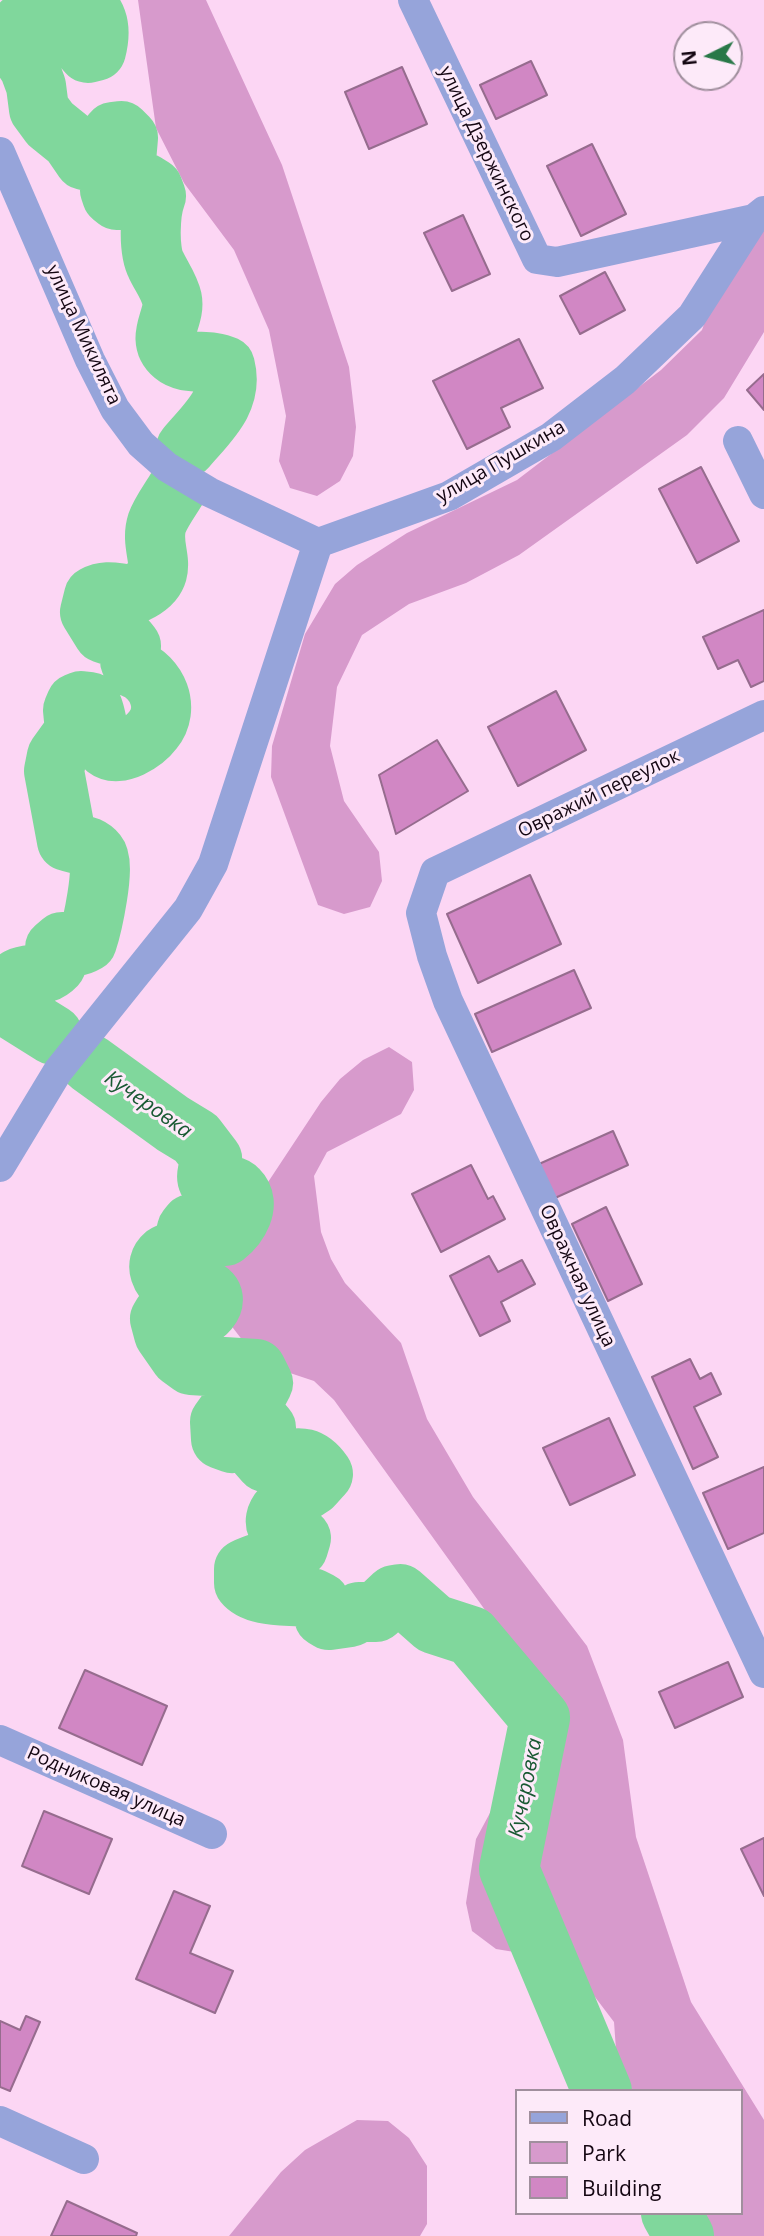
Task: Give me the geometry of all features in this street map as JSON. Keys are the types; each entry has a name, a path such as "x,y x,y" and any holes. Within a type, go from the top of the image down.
{"street":[{"name":"улица Дзержинского","path":"413,0 537,259 557,262 759,215"},
{"name":"улица Микилята","path":"0,152 90,360 115,408 142,444 167,467 209,492 318,543"},
{"name":"улица Пушкина","path":"318,543 449,496 551,438 625,380 692,316 759,215"},
{"path":"738,440 764,494"},
{"path":"0,1167 58,1071 188,909 213,864 318,543"},
{"name":"Овражий переулок","path":"435,872 764,715"},
{"name":"Овражная улица","path":"435,872 421,913 448,1001 764,1672"},
{"name":"Родниковая улица","path":"0,1740 212,1834"},
{"path":"0,2121 84,2159"}],"green space":[{"path":"138,0 206,0 282,165 349,367 356,427 353,456 340,481 317,496 290,488 279,461 286,416 269,330 234,250 184,183 156,128"},
{"path":"764,230 764,332 724,398 687,435 519,555 466,583 409,604 362,635 337,687 330,746 344,801 379,852 382,881 370,907 344,914 318,905 271,777 272,746 305,634 335,584 357,565 407,533 517,480 661,370 702,330 719,281"},
{"path":"389,1047 412,1062 414,1090 401,1114 327,1152 314,1176 321,1232 331,1259 345,1283 401,1343 427,1419 473,1497 587,1646 623,1740 636,1837 691,2002 764,2120 764,2236 667,2236 653,2215 743,2215 743,2089 619,2089 614,2022 576,1972 551,1958 496,1949 472,1931 466,1903 476,1839 491,1811 539,1775 547,1745 526,1667 334,1400 314,1381 260,1363 223,1315 225,1255 239,1226 321,1102 340,1079 363,1060"},
{"path":"357,2120 388,2121 409,2138 427,2166 427,2224 420,2236 229,2236 281,2172 305,2150"}],"building":[{"path":"531,61 547,95 496,119 480,85"},
{"path":"402,67 427,124 369,149 345,92"},
{"path":"592,144 626,214 581,236 547,166"},
{"path":"463,215 490,274 452,291 424,233"},
{"path":"605,272 625,310 580,334 560,296"},
{"path":"519,339 543,388 501,408 510,427 467,449 433,381"},
{"path":"764,374 764,410 747,390"},
{"path":"701,467 739,541 697,563 659,489"},
{"path":"764,610 764,681 751,687 738,660 718,669 703,637"},
{"path":"556,691 586,750 518,786 488,727"},
{"path":"437,740 468,791 396,834 379,775"},
{"path":"530,875 561,944 478,983 447,914"},
{"path":"574,970 591,1008 492,1052 475,1014"},
{"path":"613,1131 628,1165 555,1198 539,1164"},
{"path":"471,1165 488,1199 493,1196 505,1219 441,1252 412,1194"},
{"path":"606,1207 642,1284 608,1301 572,1224"},
{"path":"489,1256 498,1272 522,1260 535,1284 501,1302 510,1321 480,1336 450,1276"},
{"path":"690,1359 700,1379 711,1373 721,1394 694,1407 718,1457 693,1469 652,1377"},
{"path":"609,1418 635,1475 570,1505 543,1448"},
{"path":"764,1467 764,1533 728,1549 703,1493"},
{"path":"728,1662 743,1697 675,1728 659,1692"},
{"path":"85,1670 167,1706 142,1765 59,1728"},
{"path":"44,1811 112,1839 89,1894 22,1866"},
{"path":"764,1838 764,1896 741,1849"},
{"path":"174,1891 210,1906 190,1953 233,1971 215,2013 136,1979"},
{"path":"26,2016 40,2022 10,2091 0,2087 0,2021 20,2030"},
{"path":"67,2201 137,2233 136,2236 51,2236"}],"waterway":[{"name":"Кучеровка","path":"74,0 89,9 97,20 99,35 96,51 88,53 68,30 58,32 22,23 16,29 13,44 29,67 36,86 39,109 50,124 71,141 84,160 100,161 105,155 107,140 113,132 121,131 128,138 126,161 110,190 112,196 117,200 137,185 145,183 153,188 156,196 151,220 153,258 172,299 166,335 168,348 174,355 185,360 225,366 227,379 226,390 217,411 186,448"},
{"name":"Кучеровка","path":"53,1035 8,1007 4,994 17,979 43,973 56,965 55,948 62,942 78,946 87,942 92,923 99,883 99,860 90,848 67,841 54,771 57,756 75,731 73,710 76,703 81,701 90,702 103,745 111,751 124,750 138,744 149,735 158,721 161,712 159,694 149,678 133,668 130,661 131,646 127,641 103,633 90,612 94,596 107,592 134,593 150,584 156,576 157,523 176,490"},
{"name":"Кучеровка","path":"0,996 4,994"},
{"name":"Кучеровка","path":"90,1064 196,1138 212,1159 207,1173 210,1184 235,1187 244,1202 242,1215 225,1236 212,1235 204,1226 191,1224 182,1249 165,1255 159,1268 171,1286 204,1289 213,1298 209,1310 197,1319 183,1320 168,1312 160,1319 164,1334 180,1357 191,1365 256,1369 263,1383 253,1402 230,1408 220,1422 221,1439 232,1443 251,1425 260,1421 266,1428 258,1454 265,1462 303,1459 310,1461 323,1474 312,1486 286,1504 276,1517 280,1530 301,1538 298,1548 244,1569 244,1583 257,1592 266,1594 312,1598 320,1602 324,1617 329,1620 350,1617 359,1612 376,1612 394,1595 400,1594 434,1624 471,1636 540,1718 509,1869 601,2089"},
{"name":"Кучеровка","path":"672,2215 684,2236"}]}
